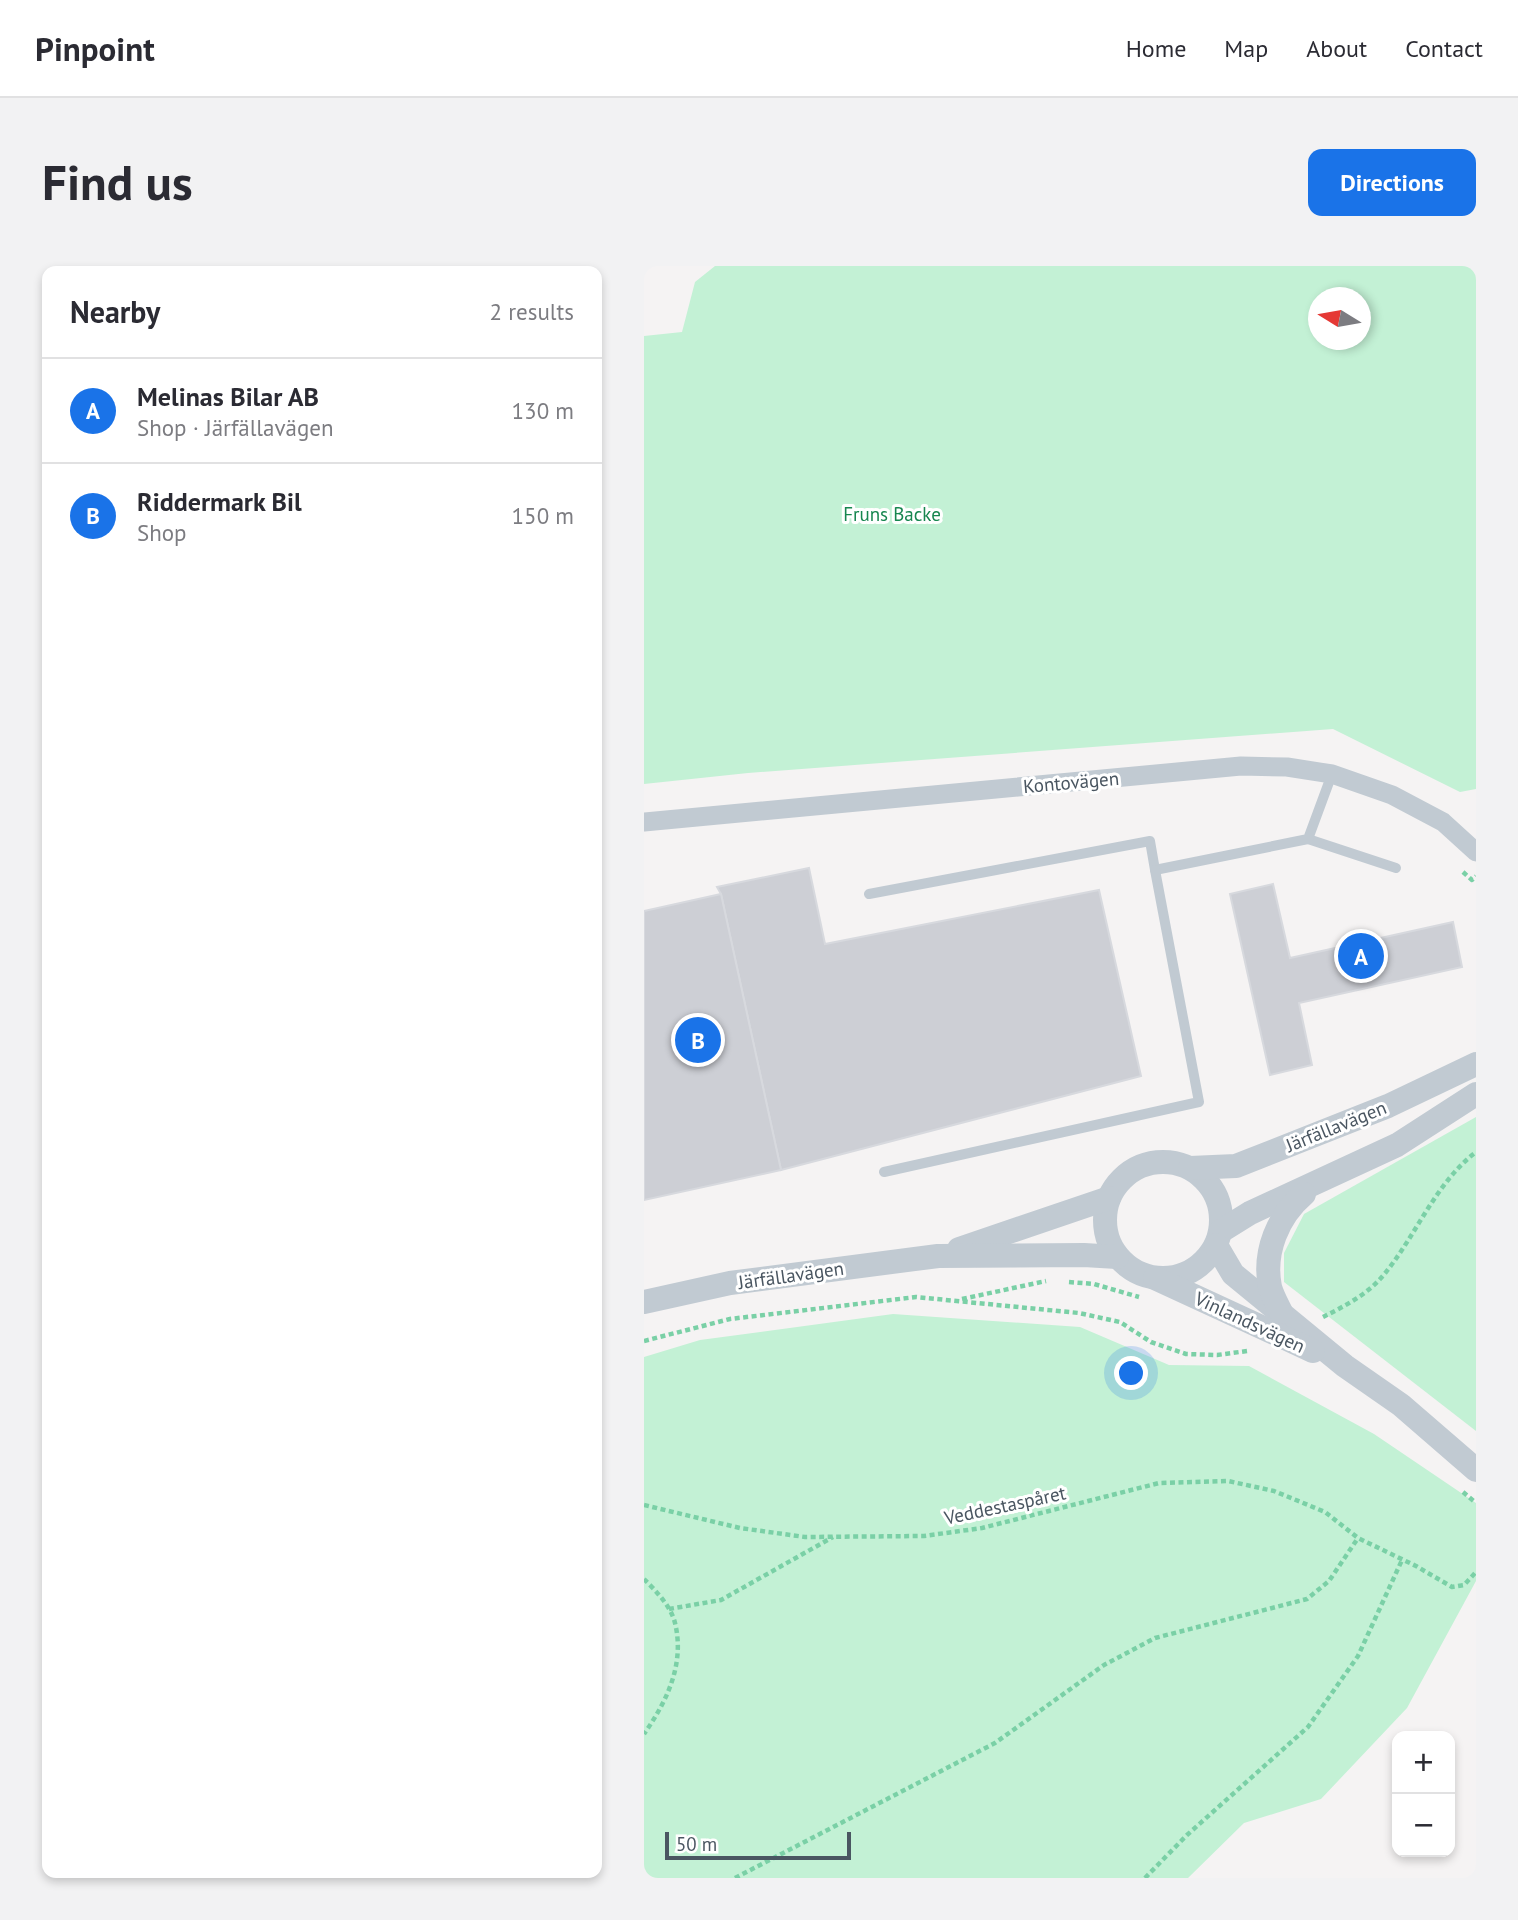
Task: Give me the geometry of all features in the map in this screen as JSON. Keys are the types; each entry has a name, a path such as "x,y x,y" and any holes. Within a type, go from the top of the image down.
{"street":[{"name":"Kontovägen","path":"644,822 1241,766 1287,767 1332,774 1392,795 1443,822 1476,852"},
{"name":"Järfällavägen","path":"1190,1168 1236,1166 1388,1106 1476,1064"},
{"name":"Järfällavägen","path":"1218,1238 1250,1213 1397,1145 1476,1094"},
{"path":"1159,1161 1190,1168 1202,1176 1212,1188 1222,1216 1218,1238 1208,1258 1197,1268 1151,1289 1135,1270 1118,1257 1110,1244 1105,1230 1109,1198 1123,1178 1143,1165 1159,1161"},
{"path":"1281,1313 1270,1287 1269,1266 1278,1224 1292,1204 1320,1181"},
{"name":"Järfällavägen","path":"938,1256 1109,1198"},
{"name":"Vinlandsvägen","path":"1218,1238 1233,1273 1345,1366 1401,1405 1476,1470"},
{"name":"Järfällavägen","path":"644,1301 730,1283 938,1256 1118,1257"},
{"name":"Vinlandsvägen","path":"1151,1289 1345,1366"}],"lane":[{"path":"1308,839 1332,774"},
{"path":"1155,870 1308,839 1396,868"},
{"path":"869,894 1150,841 1199,1102 884,1172"}],"path":[{"path":"1462,871 1472,880 1476,876"},
{"path":"1316,1321 1348,1306 1381,1279 1438,1195 1467,1159 1476,1152"},
{"path":"1467,1159 1476,1163"},
{"path":"957,1300 1049,1281"},
{"path":"1060,1281 1151,1289"},
{"path":"644,1340 730,1319 916,1297 1093,1316 1120,1322 1151,1342 1186,1354 1217,1355 1247,1351"},
{"name":"Veddestaspåret","path":"644,1505 740,1528 805,1537 924,1536 982,1528 1159,1483 1228,1481 1275,1491 1325,1512 1358,1538 1452,1587 1464,1586 1476,1572"},
{"path":"1455,1485 1476,1503"},
{"path":"669,1609 721,1600 833,1537"},
{"path":"735,1878 995,1743 1104,1665 1155,1638 1307,1599 1329,1581 1358,1538"},
{"path":"1145,1878 1186,1835 1308,1727 1358,1656 1402,1560"},
{"path":"644,1579 669,1609 675,1622 678,1662 663,1707 644,1734"}],"green space":[{"name":"Fruns Backe","path":"715,266 1476,266 1476,789 1460,792 1333,729 748,773 644,784 644,336 682,332 695,282"},
{"path":"1476,1117 1476,1431 1284,1282 1284,1253 1304,1214"},
{"path":"893,1314 1080,1327 1169,1365 1249,1366 1374,1434 1476,1503 1476,1581 1407,1708 1321,1799 1244,1823 1188,1878 644,1878 644,1357 700,1340"}],"building":[{"path":"809,868 825,944 1099,890 1141,1076 781,1170 721,894 717,887"},
{"path":"1273,884 1290,958 1453,922 1462,967 1299,1003 1312,1065 1270,1075 1230,894"},
{"path":"721,894 781,1170 644,1200 644,911"}],"place":[{"name":"Melinas Bilar AB","path":"1361,956"},
{"name":"Riddermark Bil","path":"698,1040"}]}
